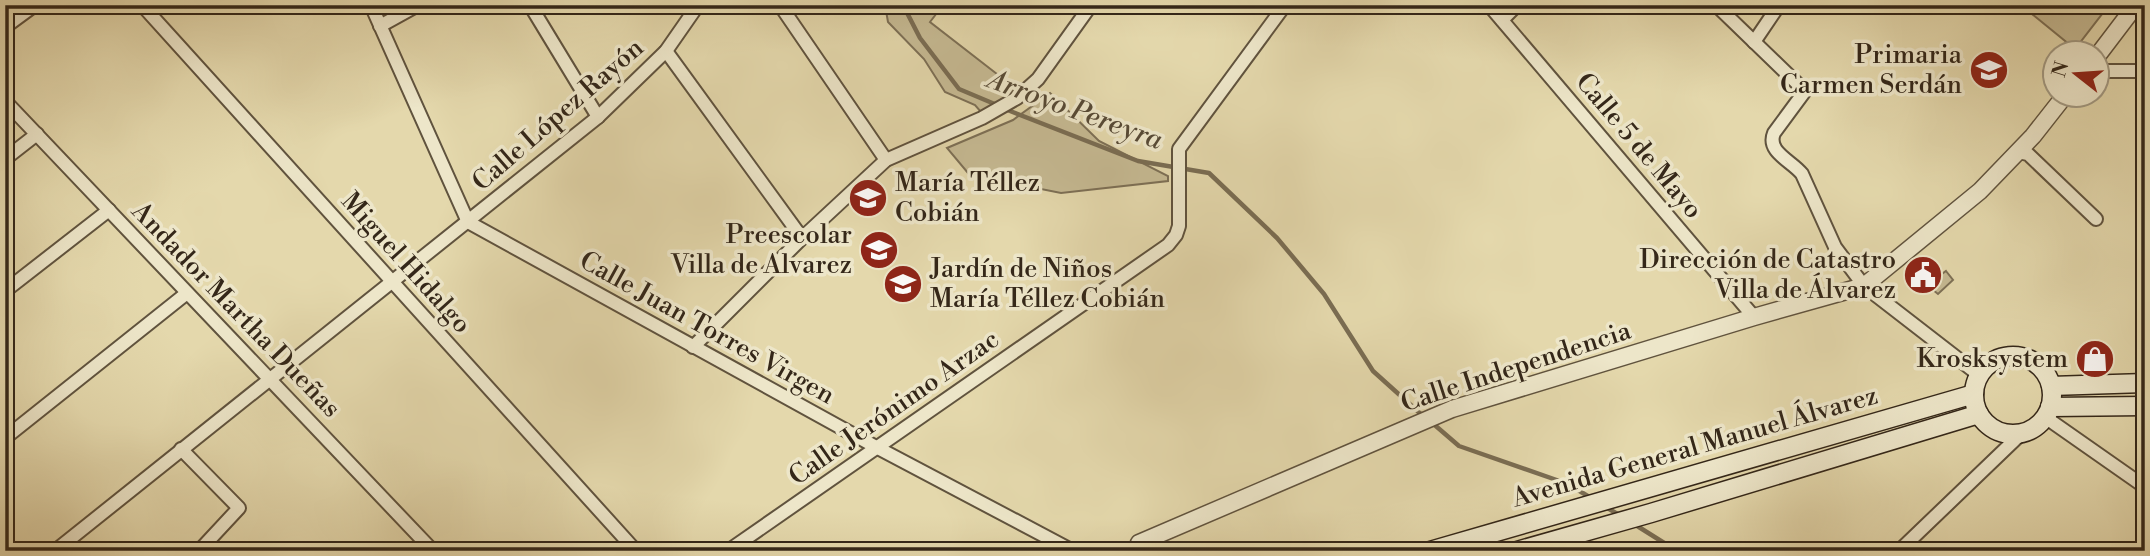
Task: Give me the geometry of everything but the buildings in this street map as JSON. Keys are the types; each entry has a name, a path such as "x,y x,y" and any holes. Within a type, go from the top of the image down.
{"main road":[{"path":"2012,356 2026,358 2037,364 2046,374 2051,386 2048,412 2039,424 2022,433 1997,431 1987,424 1979,414 1974,394 1979,375 1988,365 2000,358 2012,356"},
{"path":"2051,386 2145,383"},
{"name":"Avenida General Manuel Álvarez","path":"1430,551 1974,394"},
{"path":"2048,412 2145,406"},
{"name":"Avenida General Manuel Álvarez","path":"1517,551 1979,414"},
{"path":"1589,505 1600,526"}],"street":[{"path":"5,27 35,5"},
{"name":"Miguel Hidalgo","path":"142,5 636,551"},
{"path":"371,5 468,222"},
{"path":"380,26 418,5"},
{"path":"530,5 598,117"},
{"name":"Calle López Rayón","path":"55,551 598,117 666,51 698,5"},
{"path":"780,5 886,160"},
{"path":"693,346 802,238 886,160 982,118 1017,98 1038,79 1091,5"},
{"name":"Calle Jerónimo Arzac","path":"728,551 1168,245 1176,235 1178,226 1179,149 1284,5"},
{"name":"Calle 5 de Mayo","path":"1489,5 1754,317"},
{"path":"1502,20 1517,5"},
{"path":"1716,5 1805,91 1770,141 1773,149 1794,164 1802,174 1835,247 1864,286 1979,375"},
{"path":"1754,42 1779,5"},
{"path":"2111,38 2136,5"},
{"path":"666,51 802,238"},
{"path":"2112,71 2145,71"},
{"name":"Andador Martha Dueñas","path":"5,101 433,551"},
{"name":"Calle Independencia","path":"1140,548 1452,410 1864,286 1980,191 2018,152 2054,108"},
{"path":"5,159 37,134"},
{"path":"2018,152 2028,154 2096,219"},
{"path":"5,291 109,210"},
{"name":"Calle Juan Torres Virgen","path":"468,222 876,447 1073,551"},
{"path":"5,438 187,293"},
{"path":"2048,412 2145,487"},
{"path":"1899,551 2022,433"},
{"path":"181,449 239,508 199,551"}],"shaded area":[{"path":"885,5 943,5 930,22 1015,88 1004,99 981,112 975,105 945,92 924,59 888,22"},
{"path":"2021,5 2092,5 2102,14 2083,38 2062,38"},
{"path":"1050,93 1099,141 1168,176 1168,181 1061,193 973,179 947,148 1013,120"},
{"path":"1946,271 1953,280 1938,294 1927,285"}],"waterway":[{"name":"Arroyo Pereyra","path":"903,5 920,38 959,89 997,105"},
{"name":"Arroyo Pereyra","path":"1005,109 1138,161 1209,173 1277,238 1324,294 1373,371 1423,416"},
{"name":"Arroyo Pereyra","path":"1430,421 1459,446 1568,484 1591,498"},
{"name":"Arroyo Pereyra","path":"1604,506 1621,516"},
{"name":"Arroyo Pereyra","path":"1634,524 1677,551"}],"place":[{"name":"Primaria Carmen Serdán","path":"1989,70"},
{"name":"María Téllez Cobián","path":"868,198"},
{"name":"Preescolar Villa de Alvarez","path":"879,250"},
{"name":"Dirección de Catastro Villa de Álvarez","path":"1923,275"},
{"name":"Jardín de Niños María Téllez Cobián","path":"903,284"},
{"name":"Krosksystem","path":"2095,359"}]}
